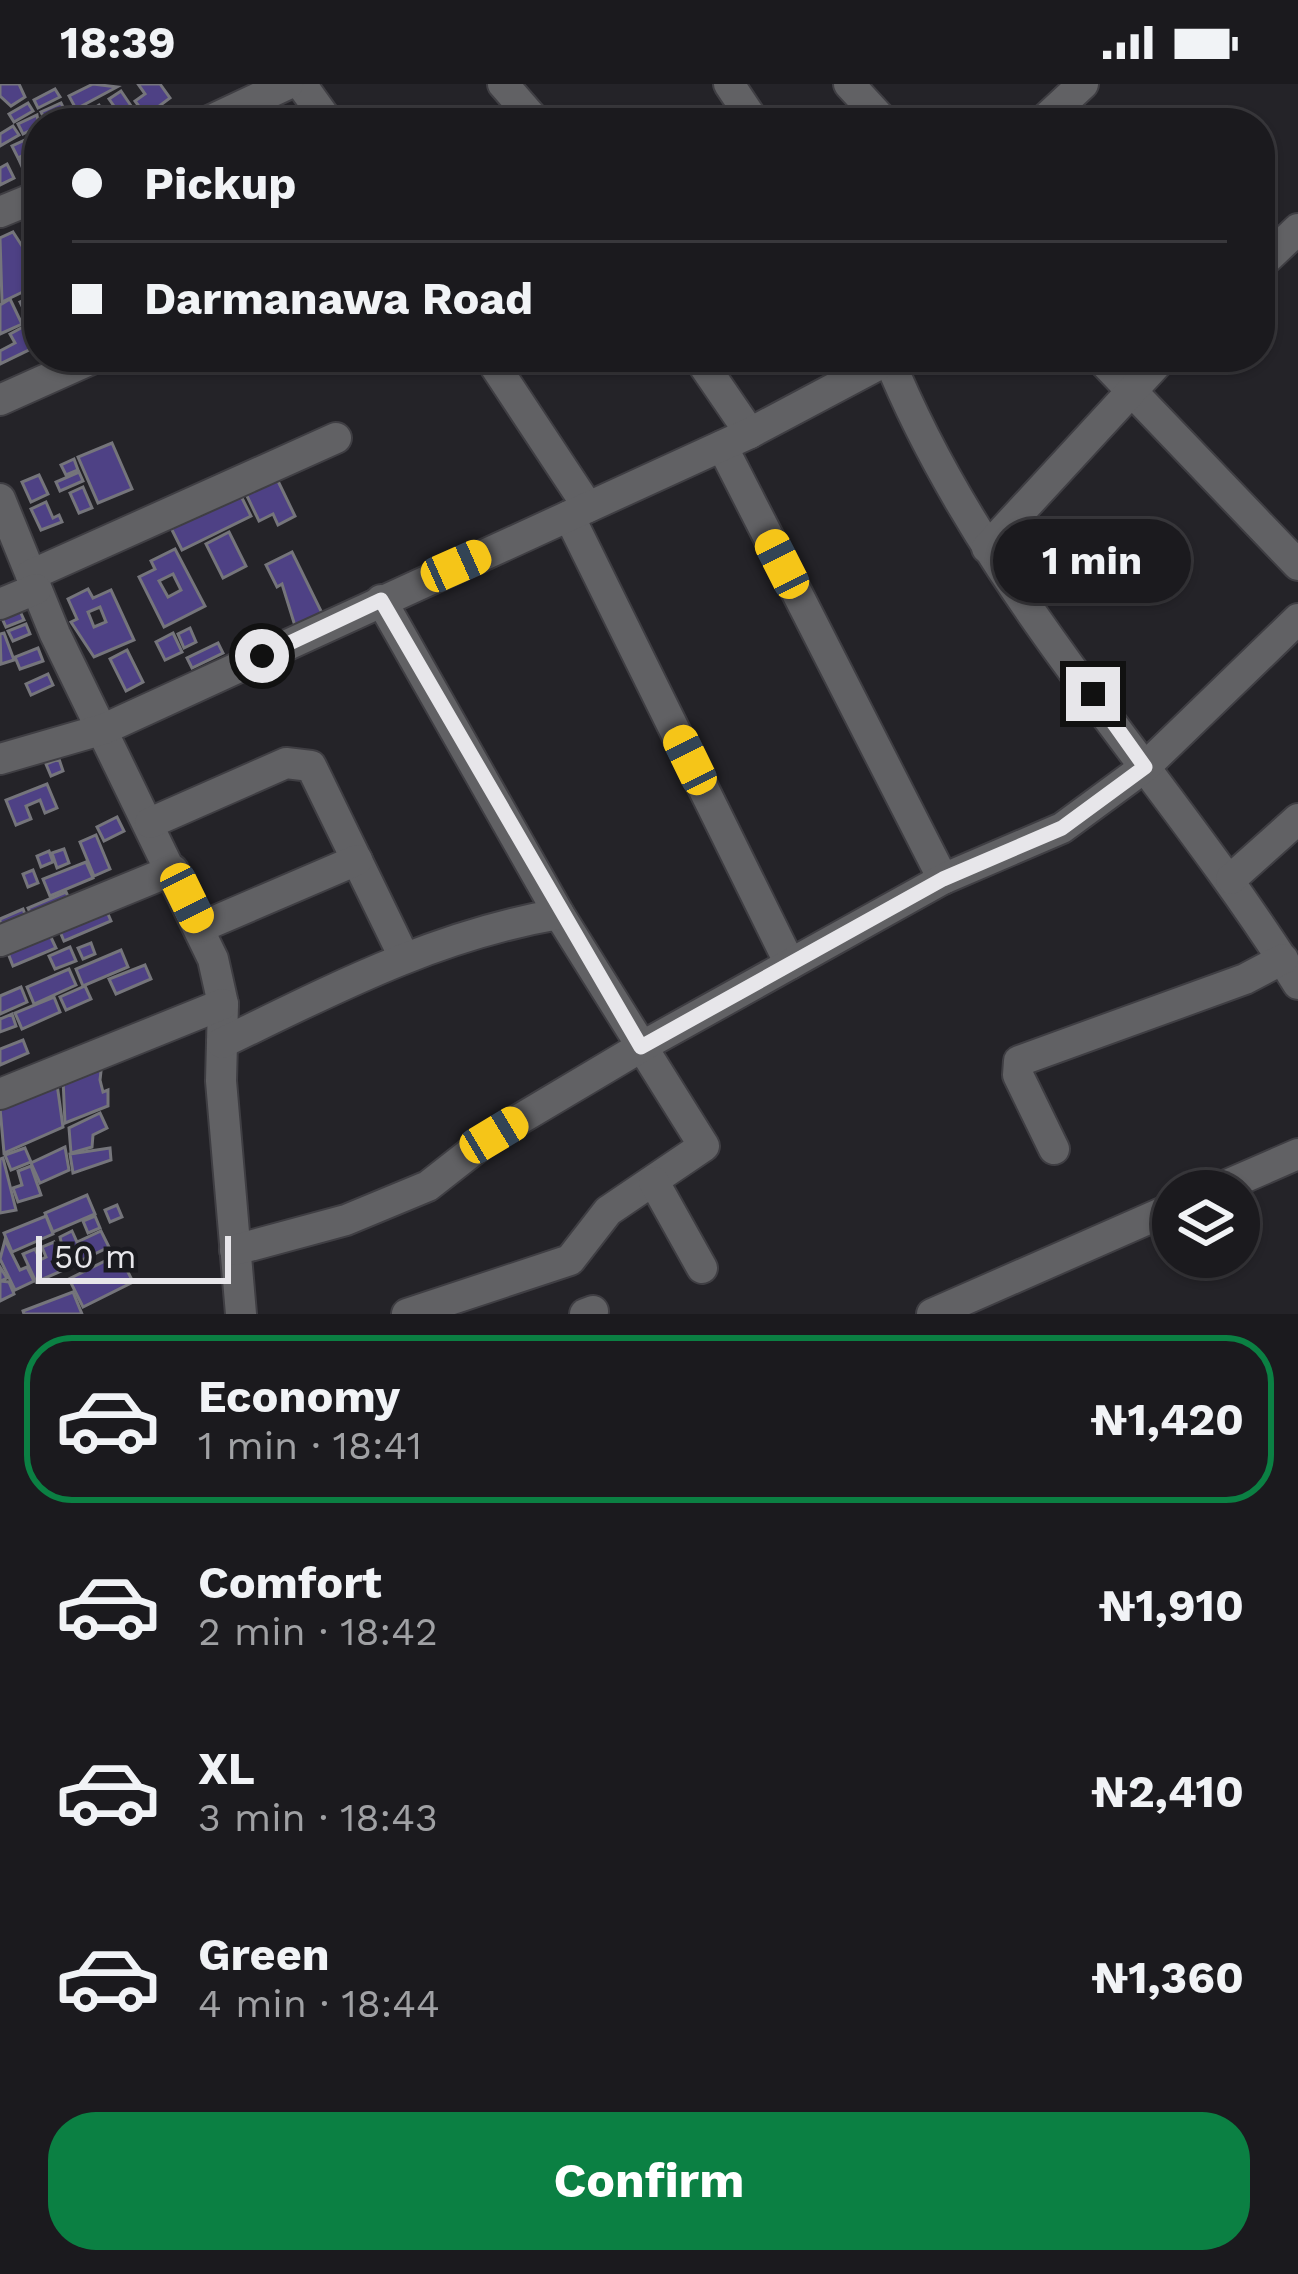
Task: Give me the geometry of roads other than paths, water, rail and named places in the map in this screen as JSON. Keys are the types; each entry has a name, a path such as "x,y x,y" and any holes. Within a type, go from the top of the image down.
{"street":[{"path":"231,96 288,84"},
{"path":"502,84 524,108"},
{"path":"849,84 871,108"},
{"path":"1055,108 1076,86"},
{"path":"1275,251 1298,229"},
{"path":"0,400 63,372"},
{"path":"498,372 578,512 790,964"},
{"path":"705,372 943,879"},
{"path":"0,759 104,729 736,439 863,372"},
{"path":"897,372 987,548 1231,879 1290,971 1245,979 1019,1061 1018,1075 1054,1149"},
{"path":"1114,372 1298,565"},
{"path":"987,548 1147,372"},
{"path":"0,604 34,582 336,438"},
{"path":"0,499 34,582 201,927 224,1004 222,1043 241,1314"},
{"path":"381,600 559,914 704,1146 608,1211 570,1260 407,1314"},
{"path":"235,1250 346,1220 428,1186 494,1135 641,1047 943,879 1062,828 1145,767 1298,619"},
{"path":"151,823 299,762 311,766 403,955"},
{"path":"1231,879 1298,819"},
{"path":"201,927 357,860"},
{"path":"0,940 173,870"},
{"path":"222,1043 403,955 503,924 559,914"},
{"path":"0,1094 224,1004"},
{"path":"1260,1171 1298,1154"},
{"path":"654,1182 702,1268"},
{"path":"932,1314 1152,1217"}]}
